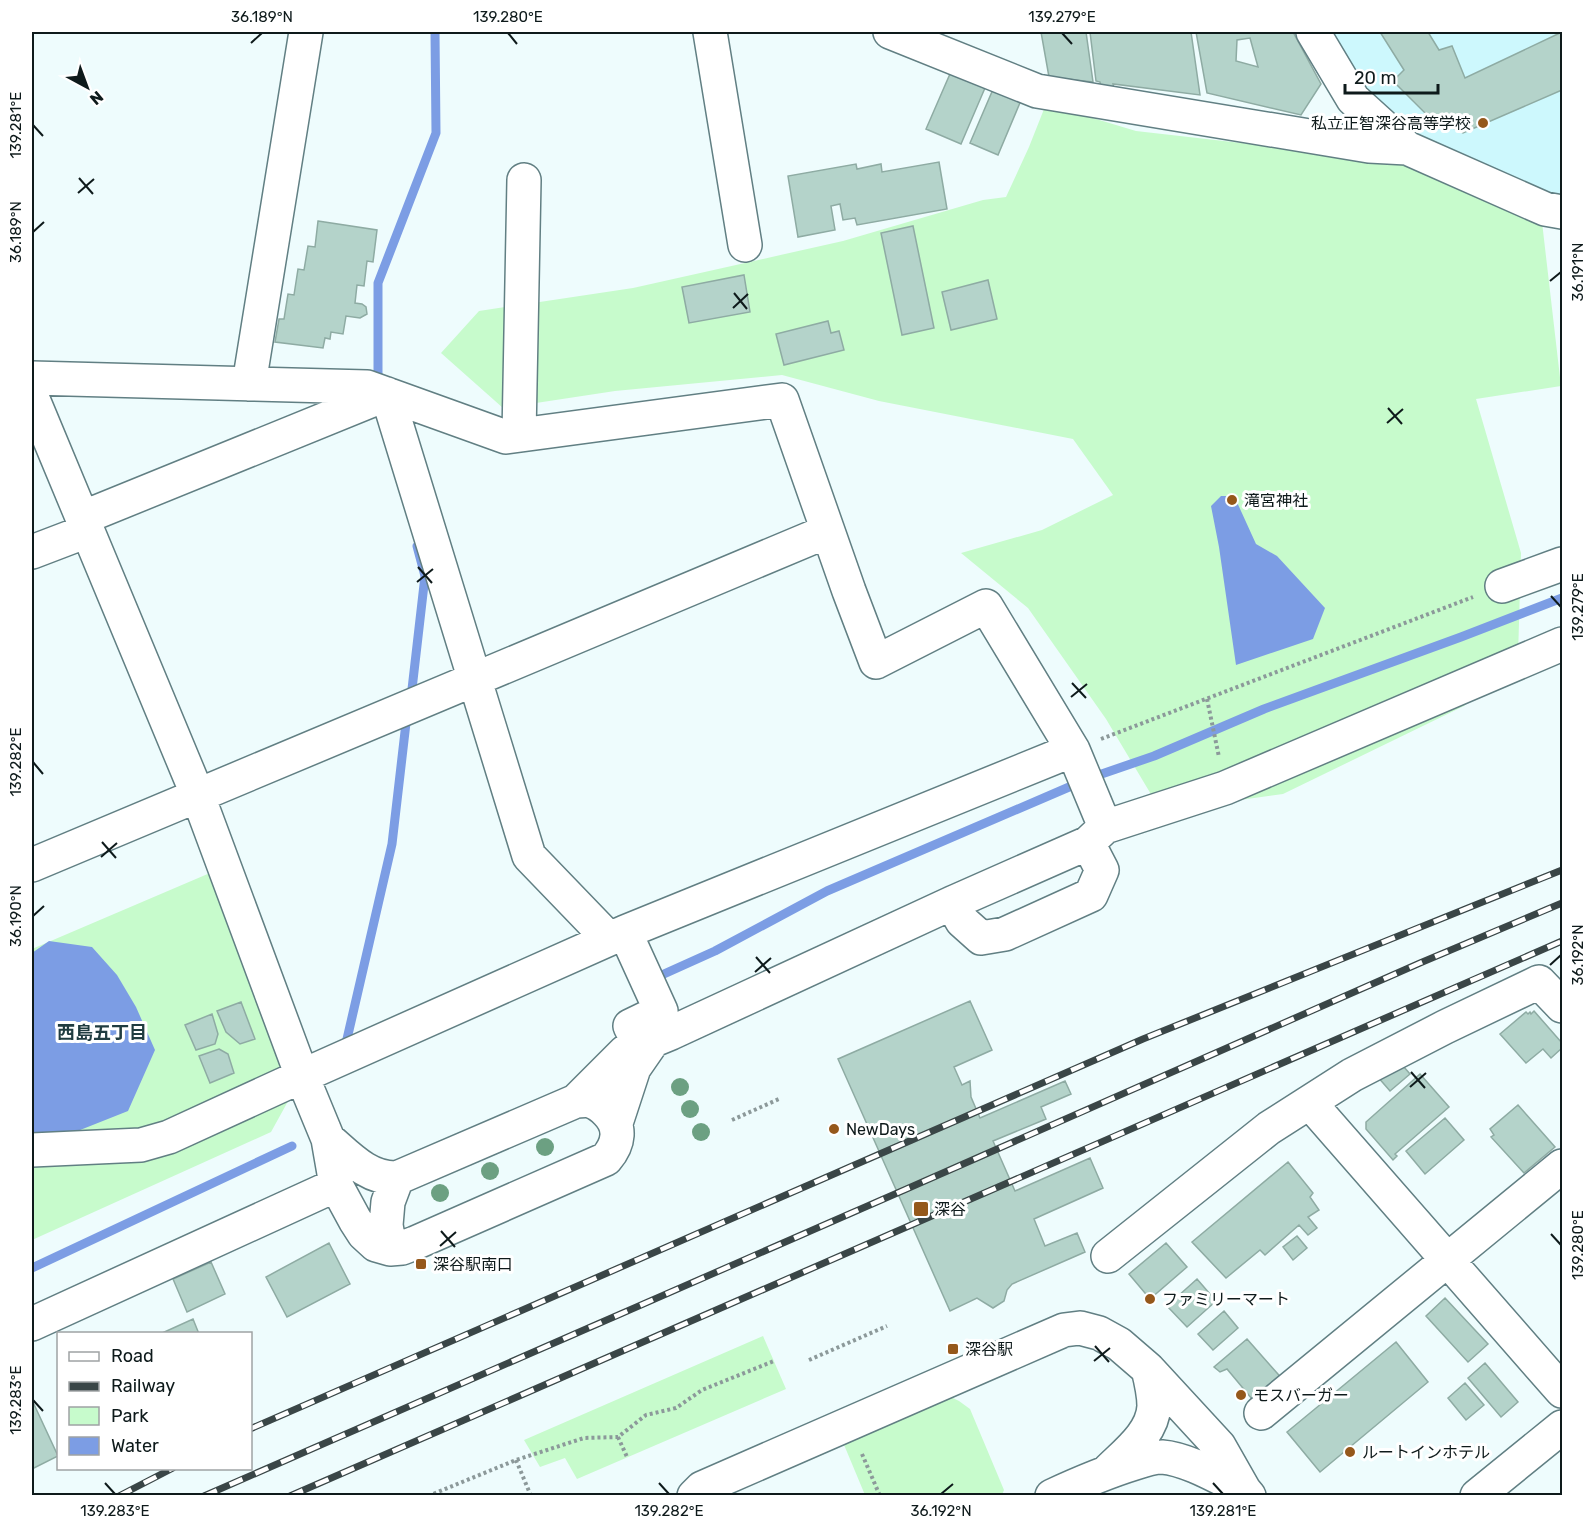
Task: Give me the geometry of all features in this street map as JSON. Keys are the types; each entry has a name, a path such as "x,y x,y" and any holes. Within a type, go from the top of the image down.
{"street":[{"path":"249,384 306,32"},
{"path":"710,32 745,245"},
{"path":"890,32 933,40 1037,91 1369,146 1407,148"},
{"path":"1313,32 1353,99 1407,148 1545,209 1563,212"},
{"path":"519,435 524,180"},
{"path":"32,378 367,387 506,437 782,400 876,662 986,606 1073,750 1098,828 1102,870 1091,895 1005,934 981,938 962,921 952,903"},
{"path":"32,552 85,524 387,394"},
{"path":"387,394 529,856 617,936 661,1011 630,1026 634,1034 665,1020 661,1037 634,1068 616,1123"},
{"path":"32,397 198,796 364,1234 376,1245 390,1249 415,1244 606,1159 613,1151 617,1141 616,1123 599,1105 591,1101 576,1101"},
{"path":"32,862 198,796 828,531"},
{"path":"1502,586 1563,564"},
{"path":"32,1324 337,1163 364,1170 385,1179 397,1178 576,1101 625,1052 952,903 1098,828 1225,788 1563,644"},
{"path":"32,1150 141,1145 169,1137 617,936 1073,750"},
{"path":"1108,1256 1269,1128 1352,1075 1551,976 1563,1006"},
{"path":"1310,1103 1563,1391"},
{"path":"1261,1413 1563,1166"},
{"path":"390,1249 386,1225 388,1202 397,1178"},
{"path":"694,1496 702,1488 848,1423 1064,1330 1080,1328 1119,1344 1148,1369 1219,1446 1247,1493"},
{"path":"1108,1471 1143,1434 1152,1417 1153,1390 1148,1369"},
{"path":"1477,1496 1563,1427"},
{"path":"1052,1496 1108,1471 1161,1457 1191,1465 1247,1493"}],"path":[{"path":"1073,750 1502,586"},
{"path":"1206,699 1225,788"},
{"path":"732,1120 779,1099"},
{"path":"809,1360 887,1326"},
{"path":"428,1496 516,1460 584,1438 618,1437 646,1415 676,1408 702,1390 774,1361"},
{"path":"848,1423 880,1496"},
{"path":"618,1437 627,1457"},
{"path":"516,1460 531,1496"}],"shaded area":[{"name":"私立正智深谷高等学校","path":"1325,32 1562,32 1562,196 1440,154 1368,92"}],"green space":[{"path":"1046,104 1136,131 1415,163 1542,222 1561,386 1476,399 1521,553 1518,657 1464,706 1283,794 1161,811 1106,719 1028,608 961,553 1042,530 1113,495 1073,439 879,401 782,375 615,391 503,408 441,353 479,311 633,288 843,241 983,200 1006,197"},
{"path":"224,867 302,1076 271,1132 32,1240 32,949"},
{"path":"763,1336 786,1389 577,1479 565,1458 540,1467 524,1440"},
{"path":"947,1395 970,1409 1004,1490 1002,1495 865,1495 842,1440"}],"water":[{"path":"1221,496 1228,496 1236,500 1256,544 1277,556 1325,608 1313,639 1236,665 1211,506"},
{"path":"49,941 92,947 117,975 136,1007 155,1050 128,1111 60,1138 32,1138 32,953"}],"building":[{"path":"1041,32 1086,32 1093,82 1049,77"},
{"path":"1090,32 1191,32 1200,95 1113,84 1116,98 1102,98 1100,82 1096,81"},
{"path":"1196,32 1293,32 1321,84 1301,115 1207,93","holes":["1250,38 1258,67 1236,61 1237,40"]},
{"path":"1380,32 1428,32 1439,50 1452,46 1465,78 1562,32 1562,90 1463,133 1428,116 1393,81 1404,70"},
{"path":"953,67 988,81 961,144 926,129"},
{"path":"994,87 1022,98 998,155 970,143"},
{"path":"939,162 947,209 857,225 855,218 843,220 840,204 831,206 835,230 798,237 788,176 856,164 857,169 881,164 882,172"},
{"path":"318,221 377,230 373,262 367,261 364,286 357,285 355,303 366,307 367,314 360,318 346,316 343,334 331,332 330,339 325,338 323,348 275,342 279,319 284,319 288,294 294,295 298,269 304,270 308,246 315,247"},
{"path":"913,226 934,328 902,335 881,233"},
{"path":"744,275 750,312 689,323 682,287"},
{"path":"988,280 997,319 951,330 942,292"},
{"path":"828,321 831,333 839,331 844,350 784,365 776,334"},
{"path":"970,1001 992,1050 954,1067 962,1085 970,1081 971,1097 980,1118 1065,1081 1071,1094 1041,1107 1046,1119 993,1141 1015,1191 1090,1158 1103,1188 1034,1219 1045,1246 1077,1233 1085,1252 1012,1284 1007,1290 1004,1301 993,1308 977,1298 950,1311 838,1059"},
{"path":"241,1002 255,1039 240,1044 226,1032 217,1011"},
{"path":"1534,1011 1562,1043 1562,1048 1551,1058 1543,1049 1526,1063 1500,1034 1526,1012 1531,1014"},
{"path":"212,1014 218,1034 215,1044 196,1050 185,1025"},
{"path":"219,1049 228,1054 234,1073 210,1083 199,1056"},
{"path":"1397,1059 1410,1074 1390,1091 1377,1076"},
{"path":"1420,1074 1449,1107 1395,1154 1397,1156 1393,1160 1366,1129 1366,1122"},
{"path":"1518,1105 1555,1147 1524,1173 1491,1137 1494,1135 1490,1129"},
{"path":"1445,1118 1464,1140 1425,1174 1406,1151"},
{"path":"1288,1162 1313,1193 1310,1197 1319,1210 1308,1217 1317,1228 1308,1235 1299,1225 1265,1255 1260,1250 1226,1278 1192,1242"},
{"path":"1297,1236 1307,1248 1293,1260 1283,1247"},
{"path":"329,1243 350,1284 287,1317 266,1277"},
{"path":"1166,1243 1187,1267 1150,1299 1129,1274"},
{"path":"211,1262 225,1294 187,1312 173,1279"},
{"path":"1197,1279 1216,1301 1187,1327 1167,1306"},
{"path":"1445,1298 1488,1344 1468,1362 1426,1316"},
{"path":"1224,1311 1238,1328 1213,1350 1198,1334"},
{"path":"193,1319 198,1332 164,1332"},
{"path":"1247,1339 1285,1382 1257,1405 1227,1369 1220,1372 1214,1367"},
{"path":"1396,1342 1428,1382 1320,1472 1287,1432"},
{"path":"1485,1363 1518,1402 1501,1417 1468,1378"},
{"path":"1465,1383 1484,1405 1466,1420 1448,1398"},
{"path":"32,1400 57,1456 32,1469"}],"waterway":[{"path":"378,381 378,283 436,133 435,32"},
{"path":"412,689 425,576 417,546"},
{"path":"655,978 715,951 827,891 1090,778 1154,756 1264,709 1562,598"},
{"path":"348,1046 347,1039 392,844 406,723"},
{"path":"32,1268 292,1146"}],"railway":[{"path":"252,1428 1143,1039 1562,870"},
{"path":"204,1496 1420,963 1562,903"},
{"path":"290,1496 1562,941"},
{"path":"119,1496 169,1470"}],"place":[{"name":"私立正智深谷高等学校","path":"1483,123"},
{"name":"滝宮神社","path":"1232,500"},
{"name":"NewDays","path":"834,1129"},
{"name":"深谷","path":"921,1209"},
{"name":"深谷駅南口","path":"421,1264"},
{"name":"ファミリーマート","path":"1150,1299"},
{"name":"深谷駅","path":"953,1349"},
{"name":"モスバーガー","path":"1241,1395"},
{"name":"ルートインホテル","path":"1350,1452"}],"district":[{"name":"西島五丁目","path":"102,1033"}]}
